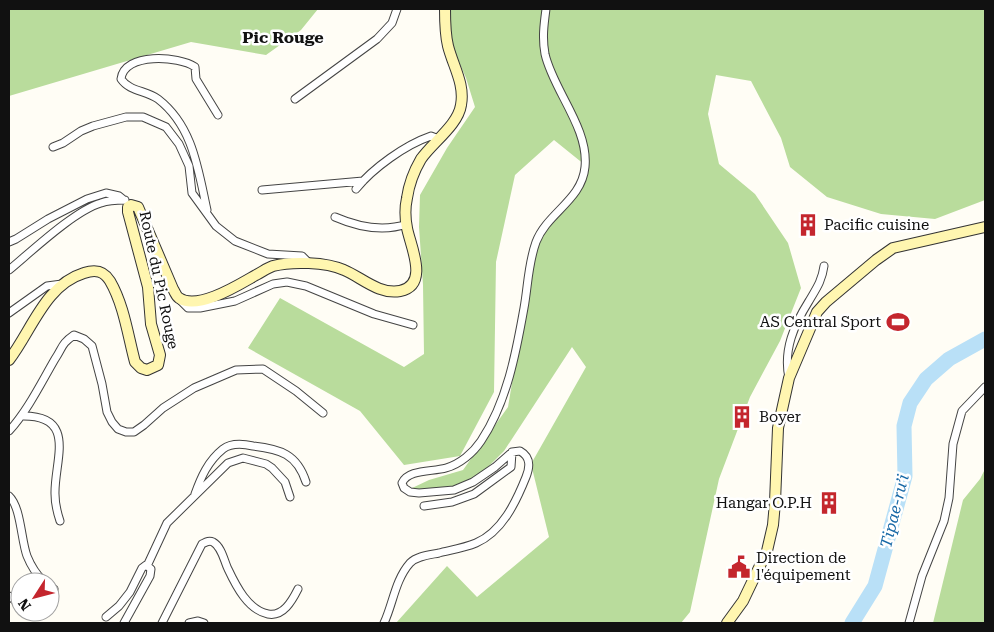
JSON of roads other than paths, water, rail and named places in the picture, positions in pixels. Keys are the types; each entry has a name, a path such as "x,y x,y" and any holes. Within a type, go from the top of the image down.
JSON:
{"street":[{"path":"296,99 377,39 392,23 397,9"},
{"name":"Route du Pic Rouge","path":"9,360 34,319 62,284 74,276 91,270 104,274 110,282 120,303 135,362 141,368 147,370 158,365 160,355 151,324 148,287 128,212 128,202 138,207 173,289 178,298 186,301 214,297 273,266 308,262 342,269 376,287 390,291 409,287 414,280 417,262 407,224 407,199 414,171 422,158 451,125 461,107 462,91 448,46 445,9"},
{"path":"384,623 393,596 410,563 419,558 477,543 490,534 501,524 512,506 528,471 527,457 520,451 512,452 474,482 454,490 410,492 404,488 402,483 404,478 412,474 447,468 461,461 471,454 481,441 504,394 512,367 524,307 529,260 548,220 568,202 579,187 582,178 585,158 581,139 567,101 556,81 546,55 542,32 546,9"},
{"path":"208,213 196,158 180,121 157,98 129,88 122,79 124,70 129,65 153,59 168,58 190,63 195,67 196,79 218,115"},
{"path":"53,147 64,143 93,126 126,117 143,117 166,126 179,144 189,166 192,193 216,226 235,241 268,254 302,256 308,262"},
{"path":"356,189 388,160 424,138 431,136 439,139"},
{"path":"262,190 363,181"},
{"path":"9,242 16,240 48,219 87,199 106,193 119,196 128,202"},
{"path":"9,270 69,221 87,210 105,202 128,202"},
{"path":"335,217 348,223 366,227 395,228 407,224"},
{"path":"727,623 743,601 767,551 773,525 778,428 789,378 817,312 826,302 893,248 985,227"},
{"path":"789,378 786,358 790,339 799,318 823,278 824,266"},
{"path":"178,298 188,308 206,307 235,301 273,284 287,282 306,286 374,314 413,325"},
{"path":"9,313 47,286 62,284"},
{"path":"9,431 22,416 63,343 74,335 84,339 92,346 102,384 106,412 118,428 126,432 134,432 139,429 163,408 194,388 236,370 263,369 296,391 323,413"},
{"path":"909,623 922,576 944,521 949,498 953,444 962,412 985,387"},
{"path":"22,416 41,418 48,421 58,434 61,446 54,493 60,521"},
{"path":"194,497 202,474 210,463 224,448 240,444 274,448 283,452 298,464 306,482"},
{"path":"424,506 452,502 474,494 511,467 512,452"},
{"path":"106,617 119,606 130,592 142,568 147,566 167,523 228,463 243,458 266,464 285,482 290,497"},
{"path":"9,496 17,513 27,556 35,572"},
{"path":"162,623 202,544 208,541 214,543 220,550 228,570 242,595 258,611 278,614 292,603 298,589"},
{"path":"124,623 150,576 151,569 147,566"},
{"path":"189,623 198,621 204,623"}],"waterway":[{"name":"Tipae-ru’i","path":"852,623 875,586 905,476 904,426 910,403 926,379 949,359 985,339"}],"place":[{"name":"Pacific cuisine","path":"808,225"},
{"name":"AS Central Sport","path":"898,322"},
{"name":"Boyer","path":"742,417"},
{"name":"Hangar O.P.H","path":"829,503"},
{"name":"Direction de l'équipement","path":"739,567"}],"district":[{"name":"Pic Rouge","path":"283,37"}]}
